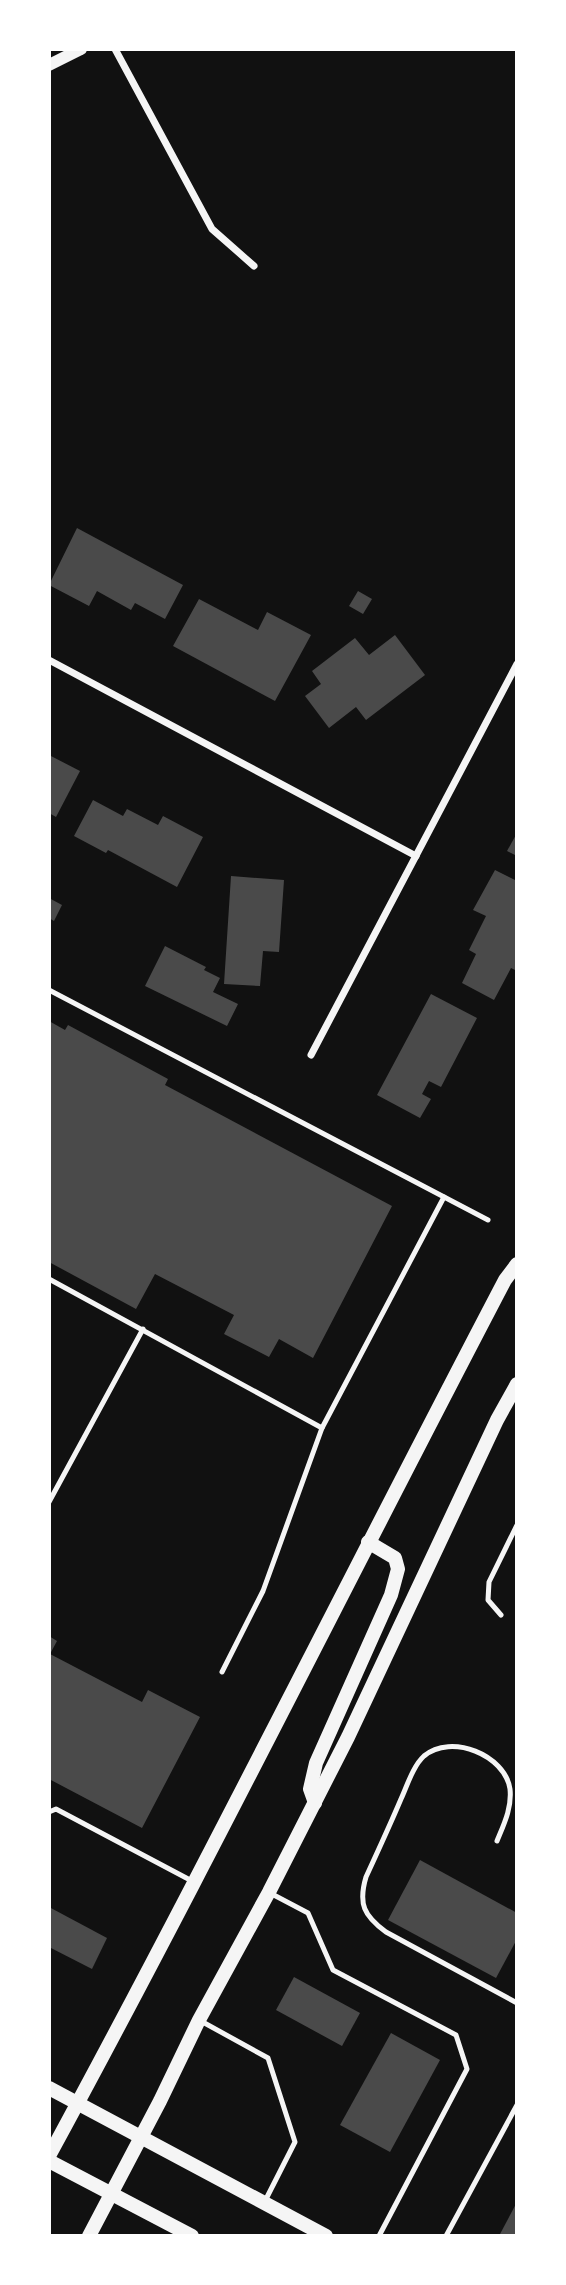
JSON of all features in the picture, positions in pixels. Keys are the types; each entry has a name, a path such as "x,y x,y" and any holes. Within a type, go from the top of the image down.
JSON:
{"main road":[{"path":"49,2156 505,1280 517,1264"},
{"path":"89,2236 199,2020 315,1803 497,1420 517,1384"},
{"path":"315,1803 310,1789 316,1763 391,1595 398,1569 395,1558 368,1542"},
{"path":"49,2088 326,2236"},
{"path":"49,2161 192,2236"}],"street":[{"path":"49,65 81,49"},
{"path":"115,49 212,229 254,265"},
{"path":"49,660 416,856"},
{"path":"311,1055 517,664"}],"lane":[{"path":"49,990 488,1220"},
{"path":"222,1672 263,1591 322,1428 444,1197"},
{"path":"49,1279 322,1428"},
{"path":"49,1502 143,1329"},
{"path":"501,1615 488,1600 489,1582 517,1525"},
{"path":"497,1841 509,1811 510,1789 503,1771 473,1751 456,1746 442,1747 424,1756 412,1774 361,1894 363,1908 374,1923 386,1932 517,2003"},
{"path":"49,1812 56,1809 193,1882"},
{"path":"269,1892 308,1913 333,1970 457,2035 467,2069 379,2236"},
{"path":"199,2020 268,2058 296,2142 264,2203"},
{"path":"446,2236 517,2105"}],"building":[{"path":"77,528 183,585 165,619 135,603 131,610 97,591 89,606 49,585"},
{"path":"358,591 372,599 363,614 349,606"},
{"path":"199,599 258,630 267,612 311,635 275,701 173,646"},
{"path":"395,635 425,675 366,720 356,707 329,728 305,696 321,684 312,671 355,638 369,655"},
{"path":"49,755 80,771 56,817 49,813"},
{"path":"93,800 123,816 127,809 158,825 163,816 203,837 177,887 108,850 106,853 74,836"},
{"path":"517,833 517,856 507,851"},
{"path":"495,870 517,881 517,971 511,968 494,1000 462,983 476,954 469,950 486,916 473,910"},
{"path":"231,876 284,880 279,952 263,951 260,986 224,984"},
{"path":"49,898 62,905 54,921 49,918"},
{"path":"165,946 206,967 204,970 220,978 213,992 238,1004 227,1026 145,986"},
{"path":"431,994 477,1018 441,1087 429,1081 422,1094 431,1099 420,1118 377,1095"},
{"path":"49,1021 65,1030 68,1025 168,1079 165,1085 392,1206 313,1358 279,1339 269,1357 224,1334 234,1315 155,1274 136,1309 49,1262"},
{"path":"49,1636 57,1641 50,1654 142,1702 148,1690 200,1717 142,1828 49,1779"},
{"path":"420,1860 517,1913 517,1939 496,1978 388,1920"},
{"path":"49,1907 107,1938 92,1969 49,1947"},
{"path":"294,1977 360,2013 342,2046 276,2010"},
{"path":"391,2033 440,2060 390,2152 340,2125"},
{"path":"517,2202 517,2236 499,2236"}]}
